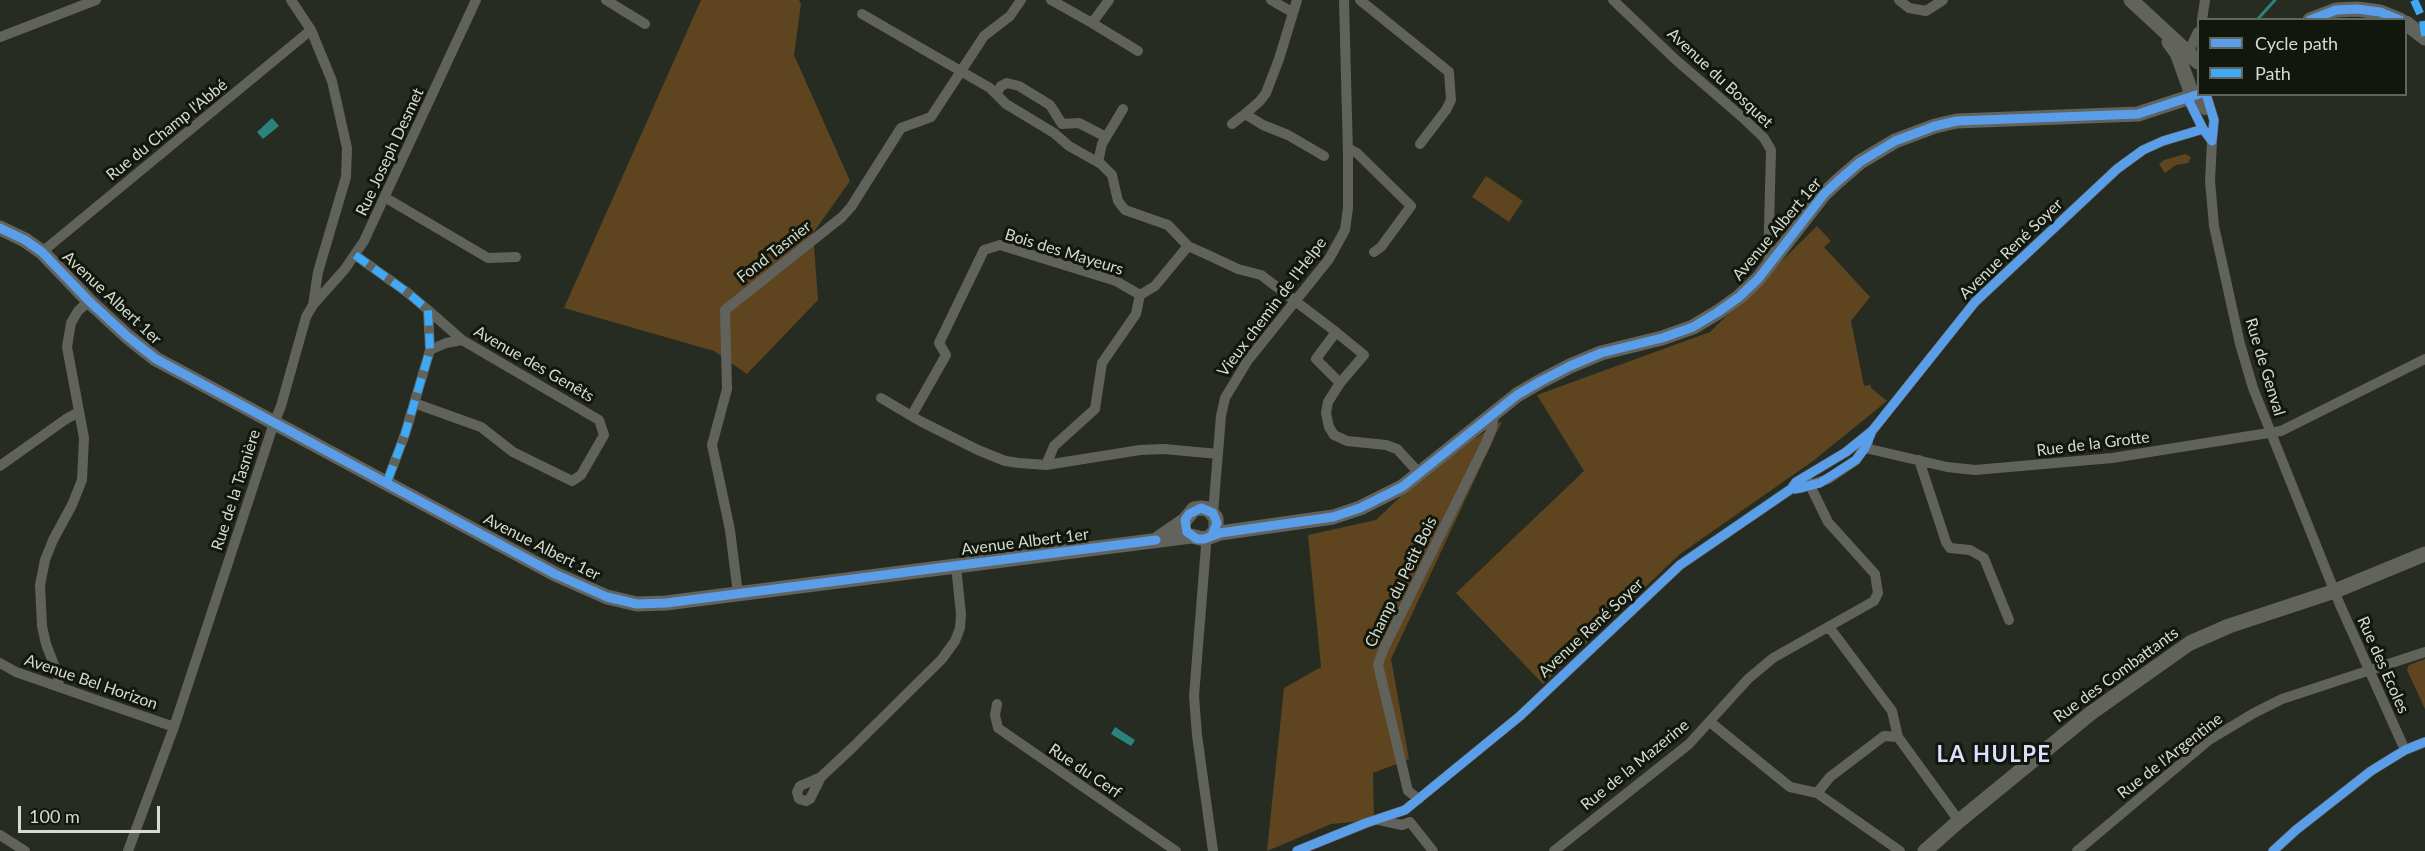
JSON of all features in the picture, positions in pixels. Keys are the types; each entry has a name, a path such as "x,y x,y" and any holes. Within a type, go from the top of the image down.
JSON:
{"main road":[{"path":"2131,0 2193,58"},
{"path":"2315,18 2337,9 2380,12 2395,18"},
{"path":"2158,24 2177,53 2197,96"},
{"path":"2407,24 2425,38"},
{"name":"Avenue Albert 1er","path":"1156,540 1185,520 1187,532 1206,526 1249,529 1333,517 1383,498 1420,474 1517,395 1570,366 1601,353 1662,338 1693,327 1739,297 1768,266 1824,194 1877,150 1915,132 1957,121 2138,114 2197,96"},
{"name":"Avenue Albert 1er","path":"0,228 25,240 42,252 128,338 156,359 555,574 607,597 637,604 666,603 1156,540 1179,539 1206,526"},
{"name":"Rue des Combattants","path":"1925,851 2091,713 2190,643 2229,626 2336,591 2425,554"}],"street":[{"path":"0,37 96,0"},
{"name":"Rue de la Tasnière","path":"128,851 174,727 281,406 306,317 313,305 318,272 344,189 347,148 338,99 311,30 291,0"},
{"name":"Rue Joseph Desmet","path":"313,305 345,269 364,241 386,198 476,0"},
{"path":"606,0 645,24"},
{"name":"Fond Tasnier","path":"738,594 730,530 712,445 727,388 725,310 842,217 851,207 901,128 931,117 984,36 1010,16 1021,0"},
{"path":"1051,0 1138,51"},
{"path":"1092,23 1109,0"},
{"path":"1271,0 1292,12"},
{"path":"1232,124 1260,101 1266,93 1297,0"},
{"name":"Vieux chemin de l'Helpe","path":"1213,851 1194,696 1206,526 1215,489 1221,416 1228,392 1248,360 1335,250 1346,230 1348,148 1344,0"},
{"path":"1360,0 1449,72 1451,99 1446,110 1420,144"},
{"name":"Avenue du Bosquet","path":"1613,0 1742,117 1764,138 1771,150 1768,266"},
{"path":"1899,0 1909,8 1926,11 1943,0"},
{"path":"2202,18 2205,0"},
{"path":"862,14 997,93 1006,104 1057,135 1069,146 1098,162 1112,175 1118,201 1125,210 1168,225 1188,246 1238,269 1261,275 1364,355 1340,383 1328,402 1326,413 1329,427 1334,435 1347,441 1386,445 1397,450 1420,474"},
{"name":"Rue du Champ l'Abbé","path":"42,252 311,30"},
{"path":"2193,58 2197,41"},
{"path":"997,93 1001,86 1007,83 1019,86 1050,105 1062,124"},
{"path":"2197,96 2205,110"},
{"path":"2197,96 2203,129 2212,141"},
{"name":"Rue de Genval","path":"2197,96 2214,120 2210,181 2213,214 2219,252 2240,344 2270,434 2336,591"},
{"path":"1098,162 1107,137 1123,109"},
{"path":"1245,114 1324,156"},
{"path":"1062,124 1079,123 1107,137"},
{"path":"1057,135 1062,124"},
{"name":"Avenue René Soyer","path":"1404,817 1419,799 1520,716 1680,565 1791,489 1808,482 1828,479 1856,460 1861,446 1872,431 1975,302 2126,161 2163,141 2203,129"},
{"path":"1348,148 1357,153 1411,206 1382,247 1374,252"},
{"path":"386,198 489,258 516,257"},
{"name":"Bois des Mayeurs","path":"912,416 946,355 939,343 984,250 1000,245 1116,281 1140,295"},
{"path":"1046,465 1054,446 1095,410 1102,363 1136,314 1140,295 1155,286 1188,246"},
{"name":"Avenue des Genêts","path":"355,255 408,292 462,340 599,420 604,435 581,475 572,481 513,452 482,427 414,403"},
{"path":"59,687 58,675 42,626 40,585 52,540 72,505 82,480 84,438 69,362 67,334 78,311 89,301"},
{"path":"387,482 430,350 428,310"},
{"path":"1336,332 1316,359 1340,383"},
{"path":"430,350 446,343 462,340"},
{"name":"Rue de la Grotte","path":"1861,446 1956,468 2000,469 2112,459 2281,431 2425,358"},
{"path":"881,398 978,450 1005,460 1046,465 1140,450 1164,449 1218,454"},
{"path":"0,466 66,418 79,412"},
{"name":"Champ du Petit Bois","path":"1419,799 1408,791 1378,665 1383,650 1486,443 1494,415"},
{"path":"1919,460 1946,542 1950,548 1970,550 1984,558 2009,620"},
{"name":"Rue de la Mazerine","path":"1554,851 1689,744 1748,679 1773,658 1874,601 1878,593 1875,574 1828,522 1808,482"},
{"path":"821,777 942,659 955,641 960,628 961,614 956,566"},
{"name":"Rue des Ecoles","path":"2336,591 2369,672 2405,750"},
{"path":"1829,627 1892,711 1898,736 1929,783 1959,821"},
{"name":"Rue de l'Argentine","path":"2077,851 2209,740 2245,718 2282,699 2425,652"},
{"name":"Avenue Bel Horizon","path":"0,663 16,672 174,727"},
{"name":"Rue du Cerf","path":"997,704 995,715 998,728 1176,851"},
{"path":"1710,722 1782,781 1799,790 1817,793 1900,851"},
{"path":"1817,793 1830,777 1884,736 1898,736"},
{"path":"2273,851 2371,771 2405,750 2425,742"},
{"path":"1297,851 1378,820 1404,817 1433,851"},
{"path":"0,835 25,851"}],"shaded area":[{"path":"701,0 799,0 801,4 794,55 850,181 813,233 818,300 747,374 714,351 564,308"},
{"path":"2185,154 2191,157 2188,163 2176,165 2165,173 2159,164 2164,160"},
{"path":"1486,176 1523,201 1509,222 1472,197"},
{"path":"1817,226 1831,241 1824,247 1870,297 1851,321 1864,386 1871,385 1871,388 1887,401 1813,461 1680,554 1543,684 1456,593 1584,471 1537,395 1710,332"},
{"path":"1502,421 1391,659 1409,759 1373,773 1374,820 1331,824 1267,851 1284,688 1321,667 1308,535 1376,520 1400,497 1474,439"},
{"path":"2425,659 2425,709 2407,670 2409,665"}],"water":[{"path":"272,118 279,126 263,139 257,132"},
{"path":"1115,727 1135,740 1131,746 1111,734"}],"waterway":[{"path":"2259,18 2275,0"}],"marked path":[{"path":"2414,0 2423,20 2425,36"},
{"path":"355,255 428,310 430,350 405,434 387,482"}],"cycle path":[{"path":"2315,18 2336,10 2357,9 2380,12 2395,18"},
{"path":"1212,535 1217,523 1213,513 1201,508 1189,514 1185,520 1187,532 1197,539 1204,539 1220,533 1333,517 1360,508 1402,487 1517,395 1541,381 1601,353 1662,338 1693,327 1739,297 1758,279 1824,194 1838,181 1860,162 1895,141 1935,126 1957,121 2138,114 2197,95"},
{"path":"2188,99 2203,129 2212,141 2214,120 2207,96"},
{"path":"1405,810 1520,716 1680,565 1791,489 1796,482 1846,452 1872,431 1975,302 2117,169 2143,150 2163,141 2203,129"},
{"path":"0,228 25,240 42,252 89,301 156,359 555,574 607,597 637,604 666,603 1156,540"},
{"path":"1795,489 1820,483 1856,460 1871,434"},
{"path":"2273,851 2371,771 2405,750 2425,742"},
{"path":"1297,851 1405,810"}],"district":[{"name":"LA HULPE","path":"1994,755"}]}
